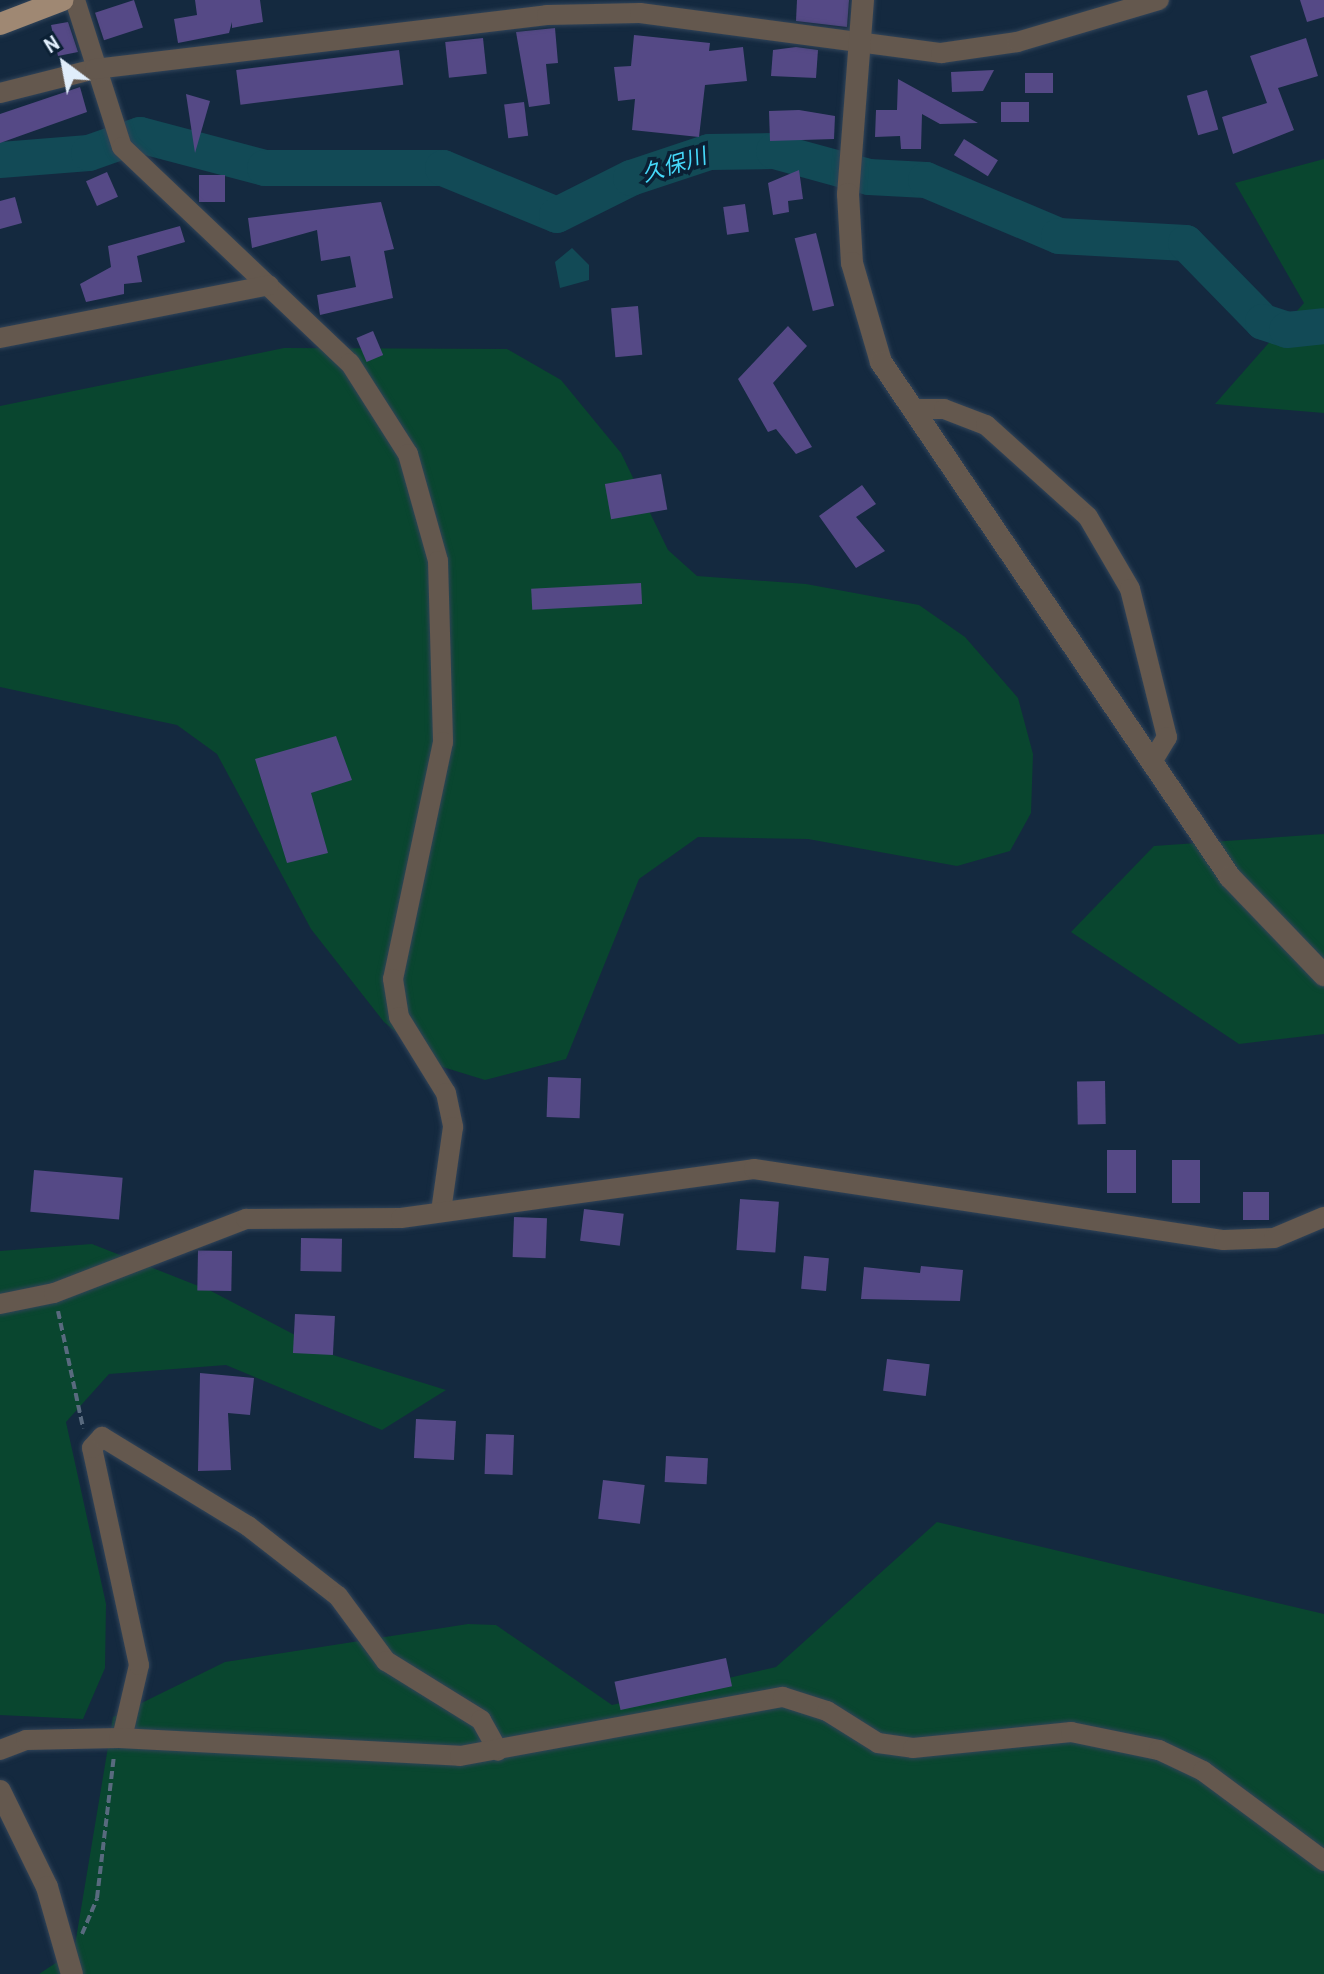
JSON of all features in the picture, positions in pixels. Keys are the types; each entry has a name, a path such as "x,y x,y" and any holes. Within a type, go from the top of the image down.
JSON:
{"main road":[{"path":"0,24 63,0"}],"street":[{"path":"75,0 120,141 269,285 376,399 408,454 438,561 443,742 393,979 399,1017 446,1093 453,1127 441,1211"},
{"path":"863,0 848,194 863,312 881,362 1230,877 1324,975"},
{"path":"0,93 95,69 547,15 640,13 860,46 941,53 1017,42 1159,0"},
{"path":"0,338 269,285"},
{"path":"914,409 944,409 986,425 1088,517 1130,589 1167,737 1152,762"},
{"path":"0,1304 54,1293 246,1219 441,1211 754,1169 1224,1240 1274,1238 1324,1217"},
{"path":"120,1738 139,1665 92,1448 102,1437 248,1526 338,1596 386,1661 481,1720 498,1751"},
{"path":"0,1750 26,1740 120,1738 460,1756 783,1697 827,1711 878,1743 913,1748 1071,1732 1113,1737 1203,1771 1324,1861"},
{"path":"0,1791 47,1887 72,1974"}],"path":[{"path":"80,1938 97,1898 107,1778 120,1738"}],"shaded area":[{"path":"1324,159 1324,413 1215,404 1304,303 1235,183"},
{"path":"572,248 589,265 589,280 560,288 555,262"},
{"path":"284,348 507,349 561,380 621,453 668,550 697,576 806,584 919,605 965,637 1018,698 1033,754 1031,813 1010,851 957,866 808,839 698,837 639,879 566,1059 485,1080 433,1064 384,1022 311,929 217,754 177,725 0,687 0,406"},
{"path":"1324,834 1324,1034 1239,1044 1071,932 1154,846"},
{"path":"92,1244 211,1291 333,1355 446,1390 382,1430 226,1365 109,1374 66,1422 106,1604 105,1668 83,1719 0,1715 0,1251"},
{"path":"937,1522 1324,1614 1324,1974 39,1974 74,1951 113,1717 225,1662 468,1624 496,1625 612,1705 776,1667"}],"building":[{"path":"134,0 143,28 104,40 95,13"},
{"path":"195,0 260,0 263,22 232,28 232,22 229,33 178,43 174,19 197,15"},
{"path":"797,0 849,0 847,27 796,21"},
{"path":"1300,0 1324,0 1324,17 1307,22"},
{"path":"68,22 78,52 58,56 51,25"},
{"path":"555,28 558,63 546,64 550,104 529,107 516,32"},
{"path":"634,35 710,43 709,51 743,47 747,81 705,85 699,137 632,130 635,99 618,101 614,67 631,66"},
{"path":"483,38 487,74 449,78 445,42"},
{"path":"1306,38 1318,76 1278,88 1294,130 1233,154 1222,117 1267,103 1250,56"},
{"path":"796,47 818,50 816,78 771,76 773,50"},
{"path":"399,50 403,85 240,105 236,70"},
{"path":"994,70 983,91 952,92 951,72"},
{"path":"1025,73 1053,73 1053,93 1025,93"},
{"path":"898,79 978,123 940,124 922,114 921,149 901,149 900,136 875,137 876,110 897,110"},
{"path":"80,87 87,112 0,143 0,114"},
{"path":"1207,90 1218,129 1198,135 1187,96"},
{"path":"186,94 210,101 195,153"},
{"path":"524,102 528,136 508,138 504,104"},
{"path":"1001,102 1029,102 1029,122 1001,122"},
{"path":"799,110 835,116 834,139 770,141 769,111"},
{"path":"964,139 998,160 988,176 954,155"},
{"path":"799,170 803,199 788,201 789,212 773,215 768,183"},
{"path":"107,172 118,197 97,206 86,181"},
{"path":"199,175 225,175 225,202 199,202"},
{"path":"15,197 22,223 0,229 0,201"},
{"path":"381,202 394,249 384,251 393,298 320,315 317,295 356,287 350,256 321,261 317,230 252,248 248,218"},
{"path":"745,204 749,232 727,235 723,207"},
{"path":"180,226 185,242 137,256 142,282 124,284 124,294 86,302 80,284 111,267 108,246"},
{"path":"816,233 834,306 813,311 795,238"},
{"path":"638,306 642,355 615,357 611,308"},
{"path":"788,326 807,346 773,383 812,447 796,454 776,429 768,432 738,379"},
{"path":"373,331 383,355 367,362 356,338"},
{"path":"661,474 667,509 611,519 605,484"},
{"path":"862,485 876,504 856,517 885,551 856,568 819,516"},
{"path":"641,583 642,604 532,610 531,589"},
{"path":"336,736 352,780 311,793 328,853 287,863 255,759"},
{"path":"548,1077 581,1078 580,1118 547,1117"},
{"path":"1077,1081 1105,1081 1106,1124 1078,1124"},
{"path":"1107,1150 1136,1150 1136,1193 1107,1193"},
{"path":"1172,1160 1200,1160 1200,1203 1172,1203"},
{"path":"34,1170 123,1178 119,1220 30,1212"},
{"path":"1243,1192 1269,1192 1269,1220 1243,1220"},
{"path":"740,1199 779,1202 775,1253 736,1250"},
{"path":"584,1209 624,1214 620,1246 580,1241"},
{"path":"514,1217 547,1218 546,1258 513,1257"},
{"path":"301,1238 342,1239 341,1272 300,1271"},
{"path":"198,1250 232,1251 231,1291 197,1290"},
{"path":"804,1256 829,1258 826,1291 801,1289"},
{"path":"921,1266 963,1270 960,1301 861,1299 864,1267 920,1273"},
{"path":"295,1314 335,1316 333,1355 293,1353"},
{"path":"887,1359 930,1364 926,1396 883,1391"},
{"path":"200,1373 254,1378 250,1415 228,1413 231,1470 198,1471"},
{"path":"416,1419 456,1421 454,1460 414,1458"},
{"path":"486,1434 514,1435 513,1475 485,1474"},
{"path":"666,1456 708,1458 707,1484 665,1482"},
{"path":"603,1480 645,1485 640,1524 598,1519"},
{"path":"726,1658 732,1686 621,1710 614,1682"}],"waterway":[{"name":"久保川","path":"0,160 89,153 140,135 265,168 443,168 557,215 631,178 709,152 774,151 869,177 926,180 1059,236 1186,243 1263,322 1287,330 1324,326"}]}
